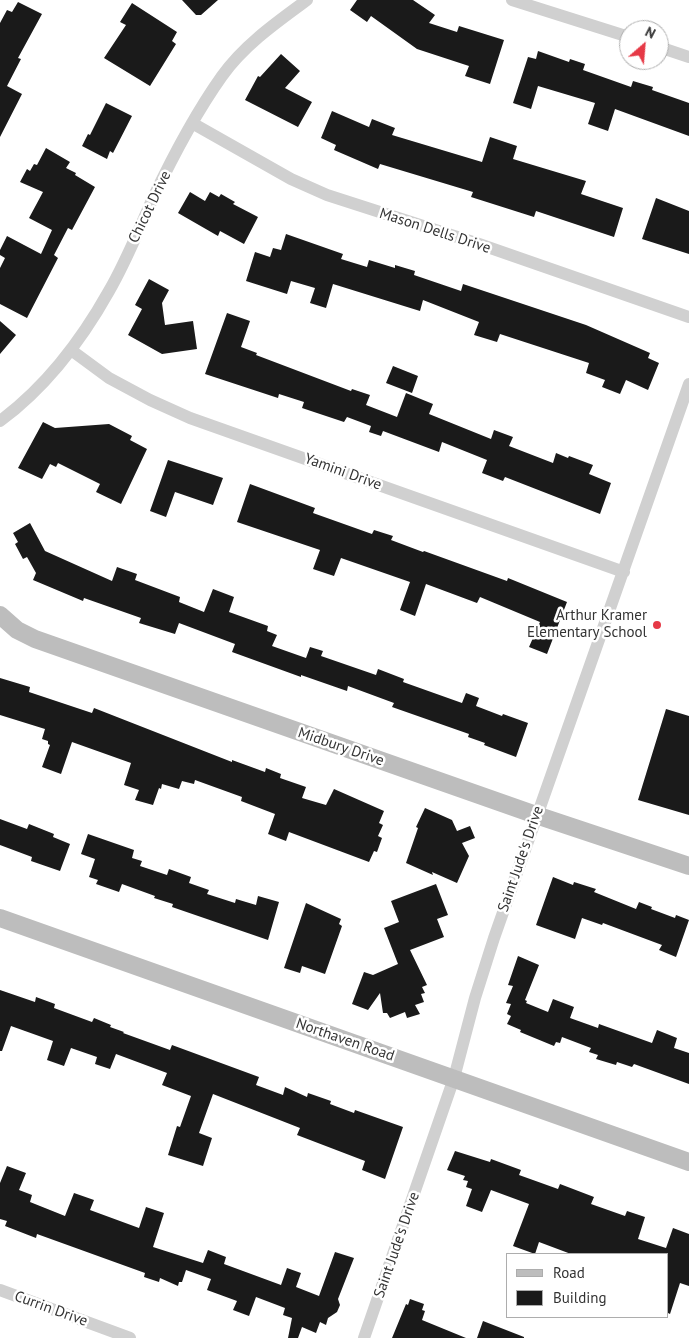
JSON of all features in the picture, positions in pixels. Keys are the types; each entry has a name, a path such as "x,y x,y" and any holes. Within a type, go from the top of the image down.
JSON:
{"street":[{"name":"Chicot Drive","path":"0,421 31,396 71,350 109,291 192,123 223,75 249,46 307,0"},
{"path":"512,0 619,33"},
{"path":"669,50 689,57"},
{"name":"Mason Dells Drive","path":"192,123 291,179 326,195 479,244 689,317"},
{"name":"Yamini Drive","path":"71,350 109,378 150,400 190,418 624,572"},
{"name":"Saint Jude's Drive","path":"364,1338 454,1078 481,981 536,815 624,572 689,384"},
{"name":"Midbury Drive","path":"0,615 17,630 35,639 536,815 689,866"},
{"name":"Northaven Road","path":"0,918 689,1162"},
{"name":"Currin Drive","path":"0,1290 130,1338"}],"building":[{"path":"182,0 218,0 201,15 196,15"},
{"path":"357,0 413,0 435,15 429,23 457,32 459,26 504,40 490,84 465,76 469,66 417,49 371,16 367,22 350,10"},
{"path":"18,2 42,14 18,58 21,59 7,86 22,94 0,137 0,23 7,10 12,12"},
{"path":"132,3 177,32 172,41 176,44 150,86 104,58 126,25 120,22"},
{"path":"538,51 569,62 570,59 585,64 583,70 631,87 633,81 653,87 652,90 689,103 689,136 615,109 608,131 588,124 595,103 538,86 531,109 513,103 528,57 536,59"},
{"path":"281,54 300,71 285,88 312,102 298,127 245,100 258,76 260,77"},
{"path":"106,103 132,116 113,153 110,151 107,159 82,146 88,134 90,135"},
{"path":"332,111 369,127 372,119 395,128 392,135 482,162 490,137 517,146 513,159 586,181 581,194 623,208 614,237 536,211 534,217 471,197 473,192 380,164 378,169 334,150 336,145 321,138"},
{"path":"46,148 70,162 66,168 95,187 72,230 68,228 54,255 58,258 27,318 0,304 0,268 5,258 0,255 0,250 7,236 41,254 52,230 29,218 43,192 20,182 27,169 30,171 34,164 37,165"},
{"path":"190,192 205,201 210,192 219,197 221,194 235,202 233,204 258,217 244,244 220,231 218,236 178,213"},
{"path":"656,198 689,211 689,254 642,239"},
{"path":"286,234 343,254 341,259 367,267 369,260 395,268 395,265 415,271 414,275 461,291 463,284 586,325 650,353 648,358 659,363 648,390 626,380 620,394 602,387 605,380 586,373 589,363 500,334 497,342 474,335 479,322 423,300 420,311 333,284 326,308 310,303 315,288 291,281 287,294 246,281 255,252 270,257 273,248 281,250"},
{"path":"149,279 169,290 162,303 165,325 193,321 197,349 162,354 128,335 142,309 135,305"},
{"path":"227,313 250,321 241,347 257,353 256,355 351,391 352,389 370,395 366,405 397,417 406,393 433,404 429,414 491,439 494,430 513,437 509,446 553,463 556,453 593,465 589,474 611,483 600,514 505,477 503,481 482,473 487,460 442,442 439,452 383,431 381,436 369,432 371,426 347,417 344,422 302,408 304,402 279,394 278,398 205,374"},
{"path":"0,321 16,335 0,354"},
{"path":"393,366 418,376 412,393 386,383"},
{"path":"43,422 55,428 109,424 132,436 130,440 147,449 121,504 96,492 100,484 58,463 56,467 50,464 42,479 18,468"},
{"path":"168,460 223,478 213,505 175,492 166,517 150,511"},
{"path":"250,484 315,508 313,513 372,534 374,530 393,536 391,540 507,581 508,578 567,602 547,654 529,647 540,622 480,597 477,603 426,584 415,616 400,610 410,582 341,558 334,576 313,569 320,550 237,522"},
{"path":"30,523 45,551 112,581 117,567 137,574 135,580 180,597 179,602 204,612 213,589 234,597 229,612 268,626 267,631 277,635 272,646 306,658 310,647 323,651 321,656 376,675 378,669 404,679 403,682 462,703 466,693 479,698 476,706 528,723 516,757 484,745 485,743 468,737 469,734 392,707 394,703 348,686 347,691 301,675 301,677 232,652 235,644 179,623 175,634 139,623 141,618 84,598 83,601 33,580 36,573 27,557 23,559 15,544 18,542 13,533"},
{"path":"0,678 30,687 29,692 92,713 94,708 232,762 232,760 265,772 266,768 281,774 280,778 306,787 302,798 326,805 334,789 384,811 379,823 383,825 378,836 382,838 377,852 374,851 369,862 289,832 286,841 268,834 275,814 241,801 242,797 195,780 194,784 182,781 179,789 162,784 153,805 135,800 139,790 124,785 131,763 72,742 61,774 42,767 50,745 48,741 42,739 45,729 0,715"},
{"path":"666,709 689,716 689,815 638,800"},
{"path":"425,808 452,820 457,831 470,826 475,838 462,843 469,856 457,883 406,863 418,828 416,827"},
{"path":"0,819 27,829 29,824 54,834 53,837 70,844 60,871 31,861 32,857 0,845"},
{"path":"88,834 134,850 132,858 142,861 140,866 167,875 169,869 191,877 189,883 209,890 207,894 235,903 236,899 256,905 258,896 279,902 268,940 172,907 173,904 122,884 119,892 96,884 98,880 89,877 95,859 81,854"},
{"path":"553,877 573,885 574,882 596,889 594,892 636,909 639,902 652,907 651,909 675,918 676,915 689,920 676,957 659,950 662,945 603,923 602,925 582,918 575,939 536,925"},
{"path":"436,884 448,915 437,919 444,937 410,950 427,985 422,987 425,993 421,994 424,1002 415,1005 420,1014 407,1018 405,1012 390,1018 387,1013 383,1013 380,993 368,1010 352,1004 364,972 373,975 398,964 384,928 399,922 391,901"},
{"path":"306,903 341,919 339,924 342,926 325,974 302,966 300,973 284,968"},
{"path":"518,956 539,965 525,1000 527,1001 526,1003 548,1012 553,999 574,1007 570,1018 598,1028 599,1024 652,1043 657,1030 677,1038 674,1048 689,1053 689,1084 634,1064 632,1067 617,1062 616,1065 596,1059 598,1055 589,1052 591,1048 562,1037 560,1043 556,1042 554,1046 520,1032 521,1030 507,1024 511,1016 507,1014 511,1004 506,1003 513,986 508,985"},
{"path":"0,990 35,1002 36,997 55,1004 54,1008 92,1022 94,1018 111,1025 110,1027 123,1033 170,1050 172,1045 259,1077 256,1085 283,1095 285,1087 307,1097 308,1093 331,1101 330,1104 354,1113 355,1110 403,1127 385,1179 362,1170 365,1161 297,1135 300,1128 213,1094 199,1133 212,1138 203,1166 168,1155 177,1126 180,1127 191,1096 162,1085 167,1073 116,1054 110,1069 95,1064 97,1057 71,1048 64,1066 47,1060 53,1041 11,1026 2,1051 0,1051"},
{"path":"455,1151 490,1162 491,1159 521,1170 519,1175 558,1189 560,1184 594,1197 591,1204 625,1216 627,1211 645,1217 638,1239 666,1248 673,1228 689,1234 689,1286 680,1283 670,1314 669,1253 568,1253 539,1242 535,1253 532,1253 513,1246 529,1204 491,1190 482,1212 466,1206 472,1189 466,1187 468,1181 463,1180 465,1176 447,1170"},
{"path":"7,1166 26,1173 19,1190 32,1195 30,1202 65,1216 74,1193 94,1200 90,1210 139,1228 146,1207 164,1213 153,1247 203,1263 208,1250 226,1257 224,1264 281,1285 287,1268 301,1273 296,1287 319,1296 335,1252 354,1258 338,1299 340,1305 337,1312 328,1318 326,1325 320,1322 316,1333 302,1327 298,1338 288,1338 292,1318 283,1315 285,1308 256,1297 249,1316 233,1310 237,1301 207,1290 211,1279 186,1270 182,1282 179,1282 178,1286 160,1278 159,1282 144,1277 145,1273 37,1234 36,1238 5,1226 7,1221 0,1219 0,1183"},
{"path":"410,1299 424,1304 422,1310 425,1311 422,1320 466,1338 392,1338 406,1304 408,1305"},
{"path":"483,1321 524,1337 524,1338 477,1338"}],"place":[{"name":"Arthur Kramer Elementary School","path":"657,625"}]}
